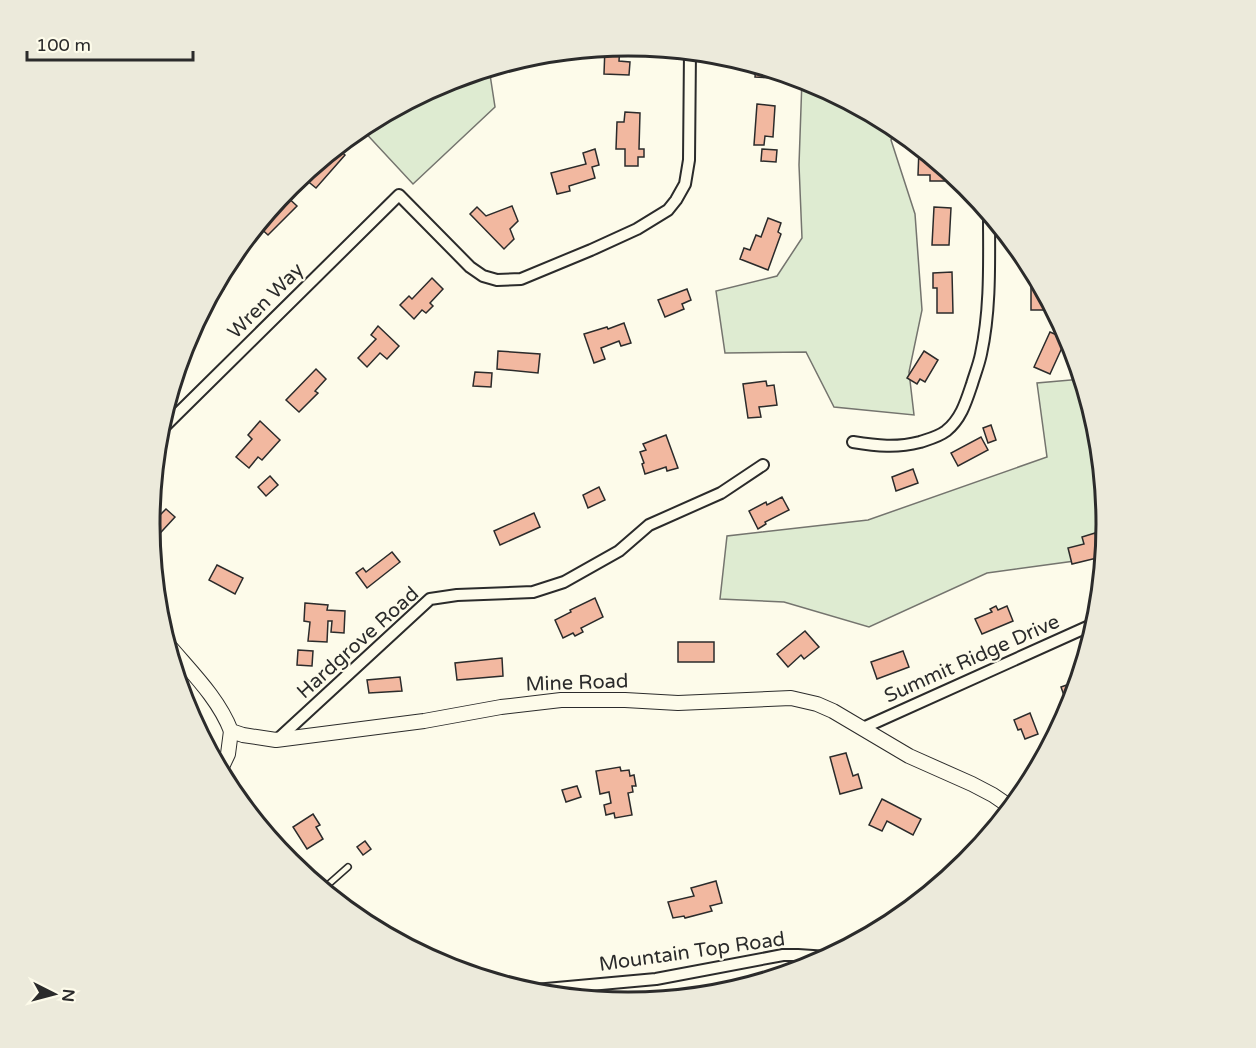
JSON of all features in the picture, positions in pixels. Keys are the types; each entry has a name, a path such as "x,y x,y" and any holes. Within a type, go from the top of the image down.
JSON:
{"street":[{"name":"Wren Way","path":"172,419 399,195 470,267 483,276 497,280 521,279 637,229 668,210 685,184 689,160 690,60"},
{"path":"853,442 876,446 907,445 934,438 945,432 958,418 966,403 981,355 986,327 989,226"},
{"name":"Hardgrove Road","path":"276,741 430,599 457,595 532,592 564,582 620,551 649,525 721,493 763,465"},
{"name":"Summit Ridge Drive","path":"863,728 1084,628"},
{"path":"179,657 226,718 231,731 228,754 224,761"},
{"name":"Mine Road","path":"231,731 276,741 424,722 501,707 561,699 678,703 791,698 817,704 833,711 909,756 972,784 1005,803"},
{"name":"Mountain Top Road","path":"563,987 656,979 783,955 810,956"}],"lane":[{"path":"329,884 348,867"}],"green space":[{"path":"490,76 495,107 413,184 367,135 421,104"},
{"path":"802,89 862,118 892,137 891,140 915,214 922,310 909,372 914,415 834,407 806,352 725,353 716,291 777,276 802,238 799,165"},
{"path":"1074,380 1081,403 1092,463 1096,524 1095,558 987,573 869,627 784,602 720,599 727,536 868,520 1047,457 1037,383"}],"building":[{"path":"619,56 619,61 630,62 629,75 604,74 605,57"},
{"path":"755,73 772,78 755,77"},
{"path":"757,104 775,106 773,137 765,136 764,145 754,145"},
{"path":"625,112 640,113 639,149 644,149 644,157 638,157 638,166 625,166 625,149 616,149 617,122 624,122"},
{"path":"595,149 599,165 592,167 595,178 569,186 570,191 557,194 551,173 586,164 583,153"},
{"path":"762,149 777,150 776,162 761,161"},
{"path":"342,153 345,155 316,188 309,182"},
{"path":"919,157 946,181 930,181 930,175 918,175"},
{"path":"290,200 297,206 268,235 263,231"},
{"path":"512,206 518,221 510,229 514,239 504,249 470,214 477,207 486,216"},
{"path":"934,207 951,208 949,245 932,245"},
{"path":"768,218 781,223 778,232 781,234 768,270 740,259 744,248 750,250 756,235 761,237"},
{"path":"952,272 953,313 937,313 937,288 933,288 933,273"},
{"path":"432,278 443,289 430,303 433,306 426,313 422,310 414,319 400,305 409,296 412,299"},
{"path":"1031,285 1044,310 1031,310"},
{"path":"687,289 691,300 682,304 684,309 665,317 658,300"},
{"path":"624,323 631,343 621,346 619,341 601,348 605,359 594,363 584,334"},
{"path":"378,326 399,346 387,359 380,353 367,367 358,358 376,339 371,335"},
{"path":"1050,332 1056,335 1062,348 1050,374 1034,367"},
{"path":"498,351 540,354 538,373 497,369"},
{"path":"924,351 938,360 925,382 920,379 917,384 907,378"},
{"path":"316,369 326,379 315,391 318,393 299,412 286,400"},
{"path":"475,372 492,373 491,387 473,386"},
{"path":"766,381 767,386 774,385 777,405 759,407 761,417 748,418 743,384"},
{"path":"260,421 280,440 262,460 258,457 249,468 236,457 252,439 248,435"},
{"path":"991,425 996,440 988,443 983,428"},
{"path":"666,435 678,468 667,471 666,467 645,474 640,452 646,450 643,444"},
{"path":"981,437 988,450 958,466 951,453"},
{"path":"913,469 918,483 896,491 892,477"},
{"path":"270,476 278,485 266,496 258,487"},
{"path":"599,487 605,500 588,508 583,495"},
{"path":"782,497 789,510 765,522 766,524 758,529 749,511"},
{"path":"166,509 175,517 160,533 160,524 160,515"},
{"path":"534,513 540,527 500,545 494,531"},
{"path":"1095,533 1095,559 1072,564 1068,548 1084,544 1082,537"},
{"path":"392,552 400,562 367,588 356,573 363,568 366,572"},
{"path":"217,565 243,578 235,594 209,580"},
{"path":"595,598 603,617 581,628 583,632 575,636 573,633 563,638 555,620"},
{"path":"305,603 328,605 327,610 345,611 344,633 331,632 332,621 328,621 327,642 308,641 310,622 304,621"},
{"path":"996,606 998,610 1007,606 1013,621 982,634 975,619 992,612 990,609"},
{"path":"805,631 819,647 804,659 801,655 788,667 777,654"},
{"path":"678,642 714,642 714,662 678,662"},
{"path":"298,650 313,651 312,666 297,665"},
{"path":"903,651 909,667 877,679 871,662"},
{"path":"502,658 503,676 457,680 455,663"},
{"path":"400,677 402,691 369,693 367,680"},
{"path":"1068,684 1064,695 1061,687"},
{"path":"1030,713 1038,734 1025,739 1014,720"},
{"path":"846,753 853,776 858,774 862,788 840,794 830,757"},
{"path":"620,767 621,771 629,770 630,776 634,775 636,786 632,786 633,792 628,793 632,815 615,818 614,813 606,815 604,805 611,803 609,792 600,794 596,771"},
{"path":"577,786 581,797 566,802 562,790"},
{"path":"882,799 921,819 913,835 887,821 882,831 869,825"},
{"path":"313,814 320,825 316,827 323,839 307,849 293,827"},
{"path":"365,841 371,849 363,855 357,847"},
{"path":"716,881 722,903 710,906 712,911 685,918 684,916 673,918 668,902 694,896 691,888"}]}
